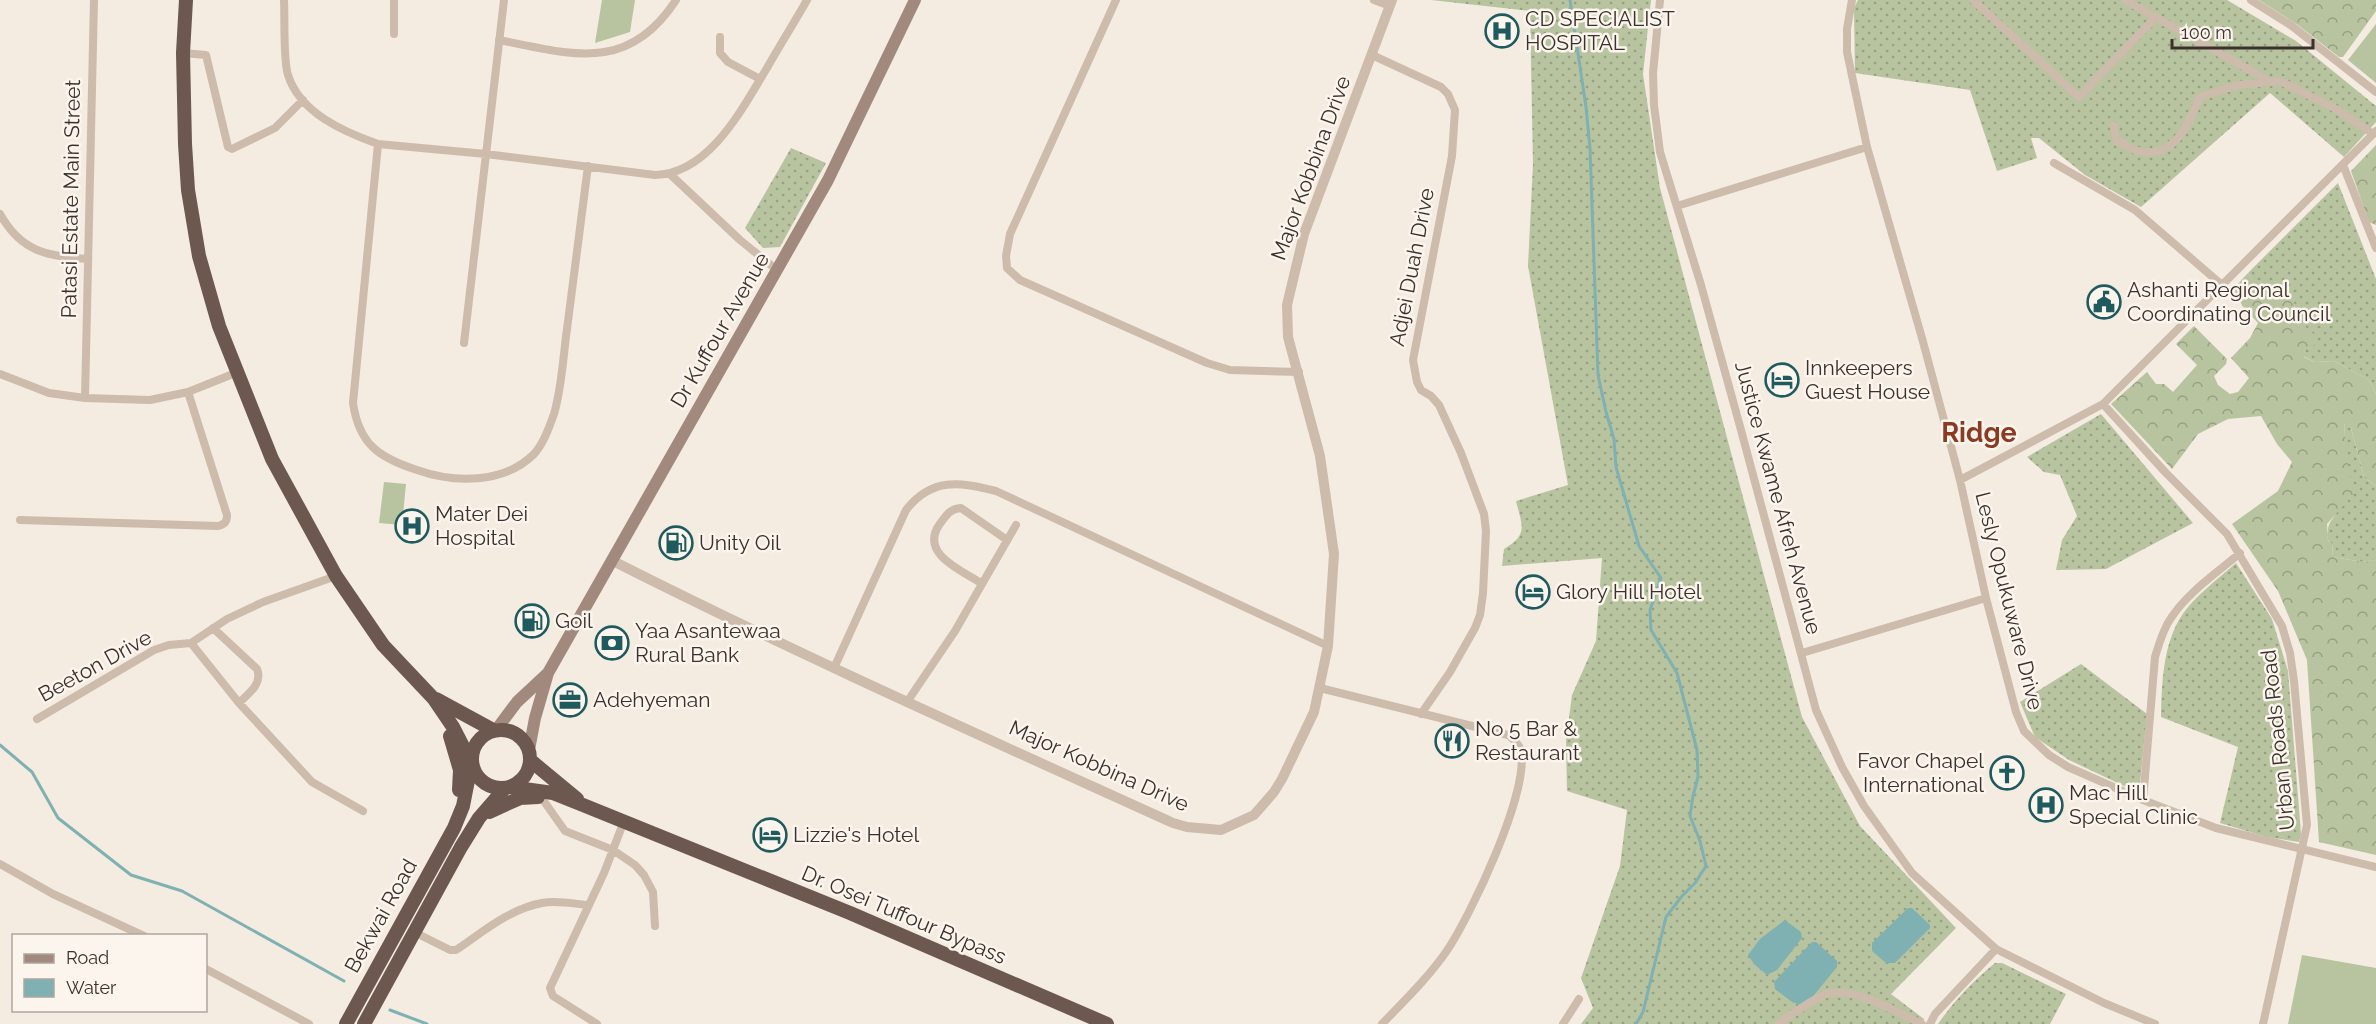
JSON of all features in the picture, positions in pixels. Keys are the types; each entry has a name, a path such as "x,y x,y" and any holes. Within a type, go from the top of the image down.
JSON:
{"highway":[{"path":"186,0 183,53 185,156 199,256 216,317 272,459 336,576 383,645 438,704 475,774 488,786 508,788 520,781 528,771 530,755 525,742 512,732 494,730 438,704"},
{"path":"438,704 460,770 453,828"},
{"path":"453,828 463,806 472,752 476,742 483,735 494,730"},
{"name":"Dr. Osei Tuffour Bypass","path":"530,755 579,803"},
{"name":"Dr. Osei Tuffour Bypass","path":"508,788 553,794 579,803 850,913 1107,1024"},
{"name":"Bekwai Road","path":"364,1024 461,847 479,818 508,788"},
{"path":"479,818 503,804 520,798 541,797 579,803"},
{"name":"Bekwai Road","path":"346,1024 453,828"}],"main road":[{"name":"Dr Kuffour Avenue","path":"548,673 828,180 915,0"},
{"path":"494,730 517,702 548,673"},
{"path":"530,755 535,718 548,673"}],"street":[{"name":"Patasi Estate Main Street","path":"85,398 94,0"},
{"path":"284,0 287,74 297,94 332,124 378,144 486,154 655,175 671,175 722,138 742,111 807,0"},
{"path":"394,0 394,34"},
{"path":"464,343 504,0"},
{"path":"498,40 587,55 612,51 629,45 652,29 676,0"},
{"path":"1116,0 1010,234 1006,250 1007,268 1020,280 1207,363 1241,371 1299,372"},
{"path":"1374,0 1391,3"},
{"name":"Justice Kwame Afreh Avenue","path":"1660,0 1653,73 1654,105 1660,152 1802,653 1816,710 1824,730 1842,767 1871,816 1912,873 1996,949 2104,1003 2156,1024"},
{"name":"Lesly Opukuware Drive","path":"1852,0 1847,29 1847,52 1867,147 1919,327 1960,480 1986,598 2016,712 2024,731 2049,755 2068,767 2143,801 2216,828 2376,867"},
{"path":"1972,0 2079,97 2156,17"},
{"path":"2125,0 2272,82"},
{"path":"2251,0 2292,26 2376,92"},
{"name":"Major Kobbina Drive","path":"613,561 708,609 834,668 1173,823 1187,827 1221,830 1254,815 1274,792 1299,747 1314,711 1328,646 1334,572 1332,538 1320,456 1288,338 1287,305 1304,234 1391,3"},
{"path":"720,37 720,53 728,62 760,79"},
{"path":"183,53 206,55 228,147 232,149 276,128 303,100"},
{"name":"Adjei Duah Drive","path":"1372,55 1441,87 1448,94 1455,110 1452,156 1430,261 1413,360 1417,382 1421,390 1439,405 1461,453 1484,514 1486,531 1483,593 1480,615 1475,628 1450,672 1421,714"},
{"path":"1960,480 2103,404 2375,133 2336,109 2280,81 2238,85 2200,97 2179,140 2155,153 2136,151 2116,140 2114,126"},
{"path":"378,144 354,393 354,414 359,428 375,452 389,461 443,477 488,478 508,470 533,454 546,436 558,396 588,166"},
{"path":"1677,206 1867,147"},
{"path":"2054,163 2134,210 2222,285"},
{"path":"2343,165 2376,248"},
{"path":"671,175 740,240 777,270"},
{"path":"0,214 16,237 43,254 87,259"},
{"path":"0,374 49,393 85,398 150,400 188,392 238,372"},
{"path":"20,520 224,525 227,515 188,392"},
{"name":"Urban Roads Road","path":"2103,404 2166,473 2227,534 2283,626 2290,653 2307,825 2263,1024"},
{"path":"834,668 906,510 913,501 934,486 945,484 996,490 1328,646"},
{"path":"981,583 939,555 933,544 934,532 947,514 961,508 1007,540"},
{"path":"907,702 955,631 1016,525"},
{"path":"2143,801 2155,657 2159,641 2169,619 2182,604 2240,553"},
{"name":"Beeton Drive","path":"37,719 154,650 169,645 192,643 213,628 269,599 336,576"},
{"path":"1802,653 1986,598"},
{"path":"213,628 257,669 259,674 257,684 239,703"},
{"path":"192,643 239,703 312,782 363,811"},
{"path":"1320,688 1508,735 1519,747 1521,777 1503,834 1476,898 1461,927 1432,970 1382,1024"},
{"path":"541,797 565,831 613,849 635,864 653,892 655,927"},
{"path":"597,1024 553,996 550,988 589,905 624,821"},
{"path":"0,864 53,894 140,934"},
{"path":"414,932 450,950 456,950 510,914 538,904 589,905"},
{"path":"1930,1024 1935,1014 1996,949"},
{"path":"207,970 309,1024"},
{"path":"1778,1024 1818,999 1836,993 1857,996 1922,1024"},
{"path":"1563,1024 1580,999"}],"green space":[{"path":"602,0 635,0 630,32 595,43"},
{"path":"1431,0 1651,0 1643,74 1660,188 1802,717 1860,826 1956,928 1891,994 1924,1019 1923,1024 1581,1024 1593,1008 1581,978 1620,866 1627,810 1567,791 1566,741 1572,695 1596,641 1602,558 1502,566 1504,549 1517,539 1522,529 1516,501 1568,485 1528,266 1533,164 1530,11"},
{"path":"1858,0 2227,0 2296,41 2376,106 2376,122 2344,157 2270,93 2141,207 2085,175 2039,138 2031,138 2037,158 1997,171 1970,90 1855,73 1854,8"},
{"path":"2259,0 2376,0 2376,11 2343,57 2339,57 2298,25"},
{"path":"2376,24 2376,83 2348,60"},
{"path":"2376,145 2376,225 2369,222 2351,171"},
{"path":"791,148 826,163 780,247 763,248 745,228"},
{"path":"2338,183 2376,279 2376,394 2369,380 2334,361 2315,362 2303,356 2305,349 2291,319 2295,304 2263,298 2248,273"},
{"path":"2248,273 2258,291 2266,299 2273,293 2283,293 2295,304 2291,319 2297,327 2310,328 2316,338 2313,348 2305,349 2304,357 2315,362 2334,361 2369,380 2376,394 2376,486 2364,477 2351,428 2344,422 2346,454 2353,495 2327,524 2328,540 2332,544 2333,557 2363,562 2376,560 2376,855 2319,842 2307,660 2278,591 2232,524 2278,491 2292,462 2277,444 2261,416 2228,419 2198,434 2172,469 2111,404 2147,372 2156,384 2164,384 2173,392 2197,365 2176,344 2194,326 2227,359 2226,364 2214,376 2218,385 2230,394 2238,392 2249,378 2231,358 2250,338 2258,323 2243,307 2235,291 2236,286"},
{"path":"2101,414 2193,523 2106,569 2056,570 2062,540 2077,516 2060,475 2044,472 2027,457"},
{"path":"2344,421 2351,428 2364,477 2376,486 2376,560 2363,562 2333,557 2332,544 2328,540 2329,525 2337,510 2342,489 2345,454"},
{"path":"384,482 406,484 402,525 379,523"},
{"path":"2236,563 2272,619 2288,671 2301,834 2299,842 2267,837 2220,823 2238,747 2161,717 2163,673 2173,632 2188,607"},
{"path":"2081,664 2147,714 2139,793 2069,760 2035,737 2020,702"},
{"path":"2302,955 2376,968 2376,1024 2288,1024"},
{"path":"1995,963 2002,963 2066,994 2050,1024 1938,1024 1964,992"}],"water":[{"path":"1908,908 1912,908 1930,925 1930,928 1895,963 1886,963 1872,951 1872,943"},
{"path":"1785,920 1801,932 1802,938 1777,970 1767,975 1754,964 1748,955 1760,939"},
{"path":"1812,942 1816,942 1837,961 1837,967 1810,1000 1801,1005 1792,1002 1775,989 1774,982"}],"waterway":[{"path":"1570,0 1590,148 1598,375 1614,439 1616,467 1639,546 1661,578 1650,610 1651,630 1677,673 1697,750 1698,777 1690,816 1700,841 1706,866 1695,883 1666,917 1643,1012 1636,1024"},
{"path":"0,745 32,772 58,818 131,875 182,891 344,981"},
{"path":"390,1010 427,1024"}],"place":[{"name":"CD SPECIALIST HOSPITAL","path":"1502,31"},
{"name":"Ashanti Regional Coordinating Council","path":"2104,302"},
{"name":"Innkeepers Guest House","path":"1782,380"},
{"name":"Mater Dei Hospital","path":"412,526"},
{"name":"Unity Oil","path":"676,543"},
{"name":"Glory Hill Hotel","path":"1533,592"},
{"name":"Goil","path":"532,621"},
{"name":"Yaa Asantewaa Rural Bank","path":"612,643"},
{"name":"Adehyeman","path":"570,700"},
{"name":"No 5 Bar & Restaurant","path":"1452,741"},
{"name":"Favor Chapel International","path":"2007,773"},
{"name":"Mac Hill Special Clinic","path":"2046,805"},
{"name":"Lizzie's Hotel","path":"770,835"}],"district":[{"name":"Ridge","path":"1979,433"}]}
